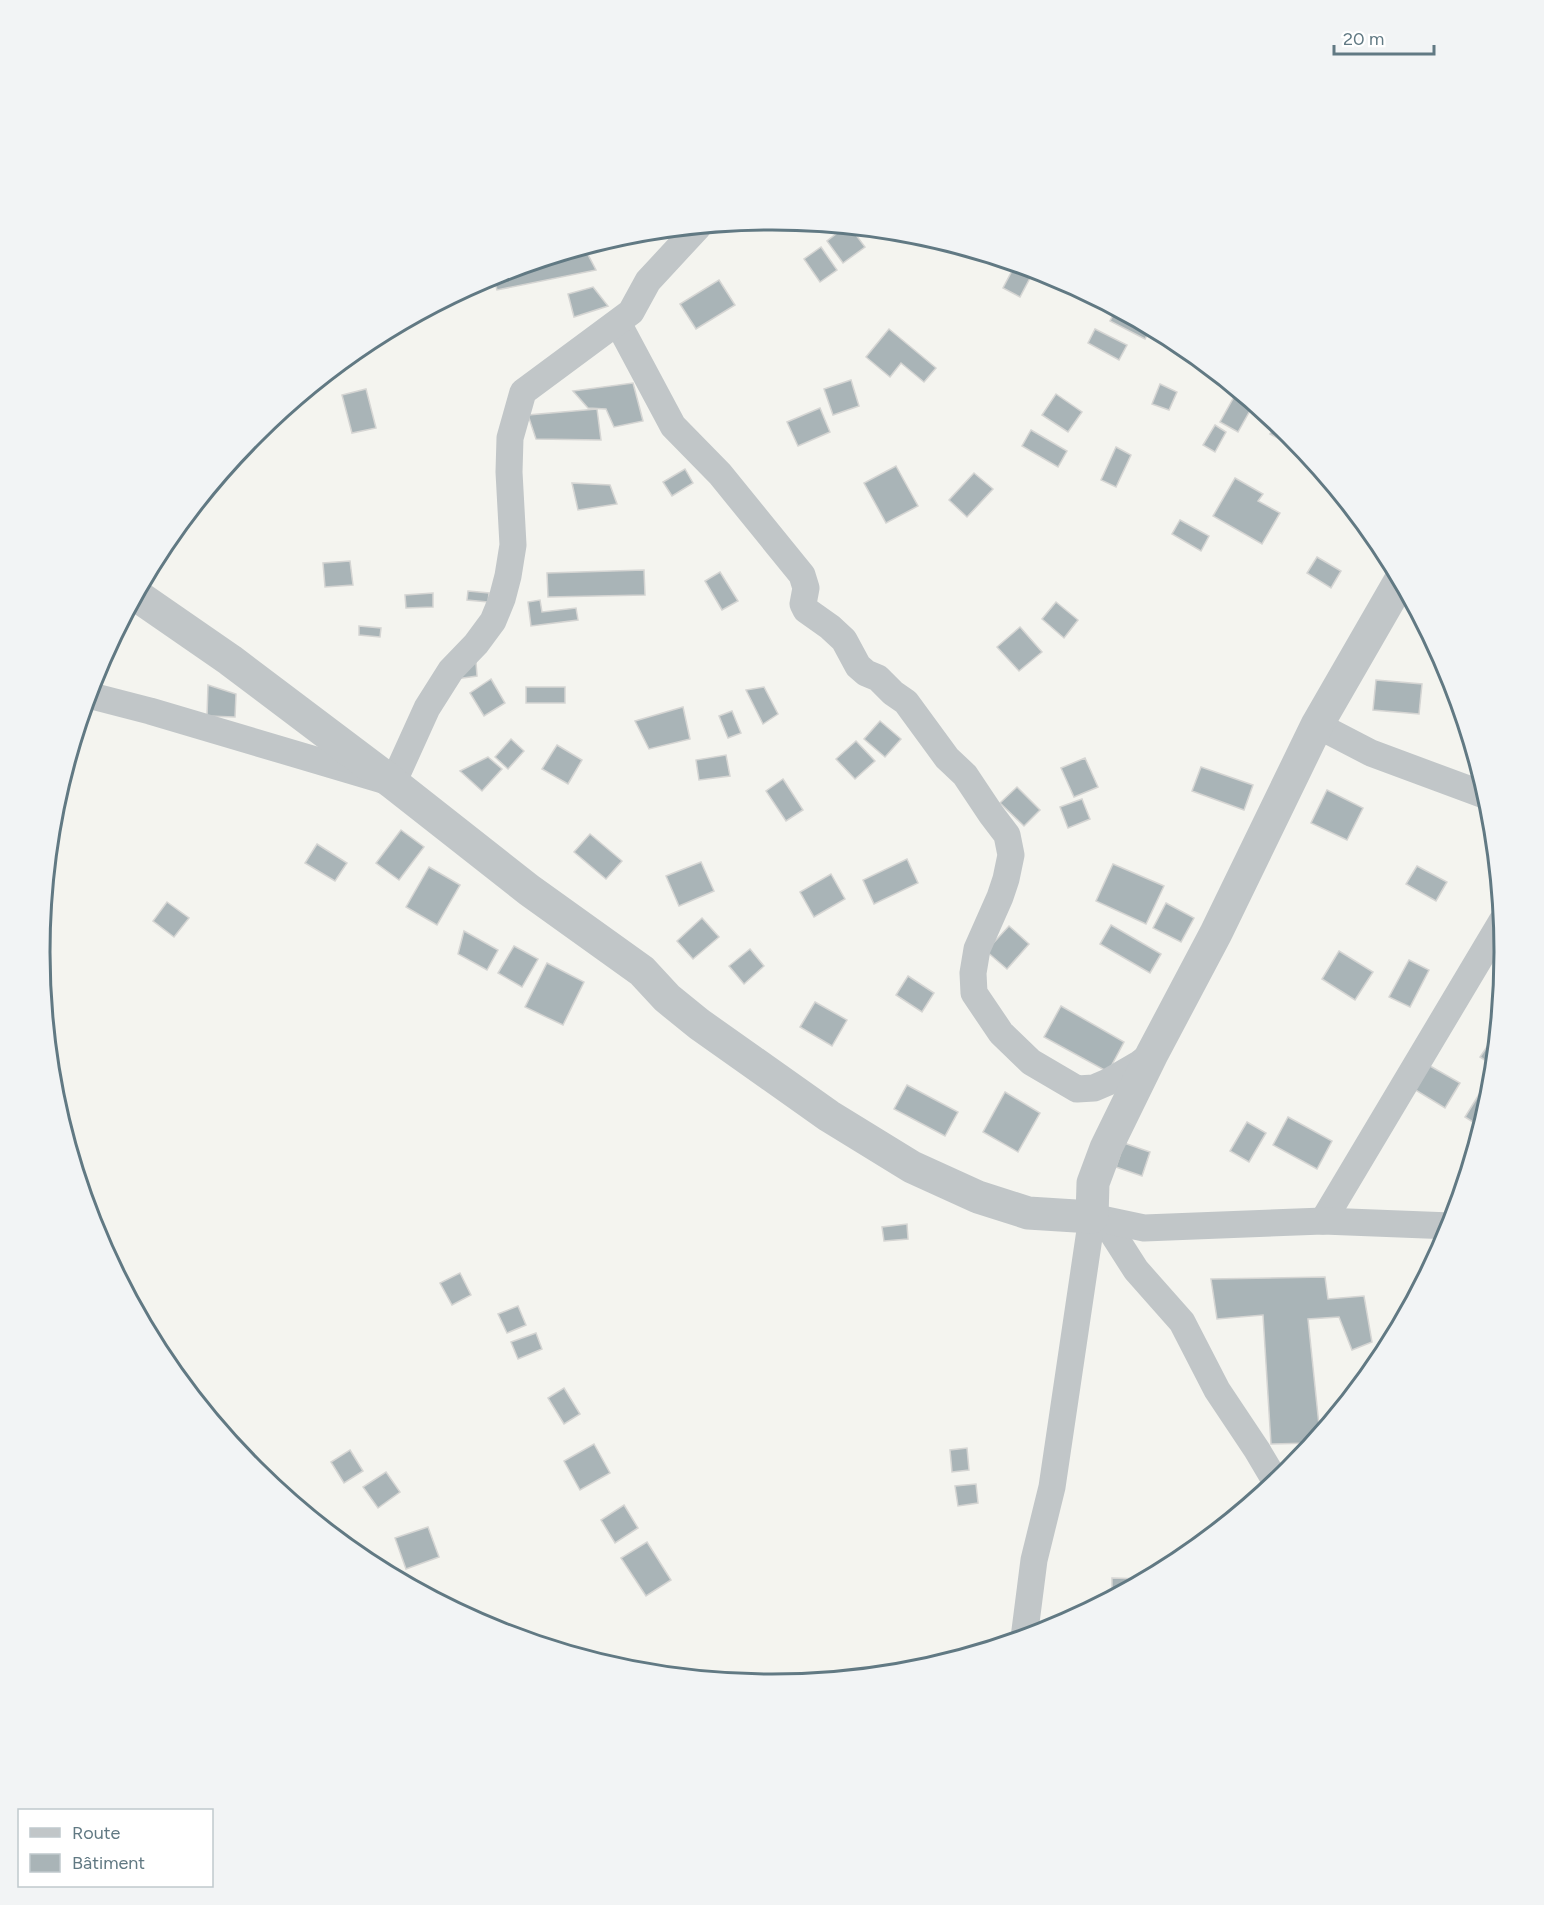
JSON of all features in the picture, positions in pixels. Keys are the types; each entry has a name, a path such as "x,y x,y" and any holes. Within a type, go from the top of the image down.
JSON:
{"street":[{"path":"393,783 427,708 451,670 476,644 493,621 502,599 513,545 509,472 510,438 523,392 631,312 648,281 691,235"},
{"path":"618,323 673,426 720,474 802,575 806,588 803,604 806,610 844,640 858,666 866,673 878,678 906,702 947,758 965,775 1008,835 1011,855 1006,879 977,950 973,973 974,993 1001,1033 1031,1062 1077,1089 1094,1088 1108,1082 1152,1054"},
{"path":"1025,1629 1034,1560 1052,1487 1098,1219 1093,1183 1106,1148 1152,1054 1216,933 1317,725 1396,588"},
{"path":"142,599 230,660 393,783 529,890 642,971 667,998 699,1024 829,1116 912,1167 978,1197 1028,1213 1098,1219 1144,1228 1323,1221 1441,1226"},
{"path":"96,697 393,783"},
{"path":"1317,725 1371,753 1476,792"},
{"path":"1323,1221 1494,935"},
{"path":"1098,1219 1136,1270 1182,1322 1217,1390 1271,1474"}],"building":[{"path":"837,234 856,235 865,247 843,263 827,241"},
{"path":"821,247 837,270 820,282 804,259"},
{"path":"588,254 596,270 497,290 496,285 540,268"},
{"path":"1012,271 1030,278 1020,297 1003,288"},
{"path":"719,280 735,305 696,329 680,304"},
{"path":"593,287 608,306 574,317 568,294"},
{"path":"1112,316 1147,336 1145,339 1110,321"},
{"path":"889,329 936,368 924,382 901,363 890,377 866,357"},
{"path":"1095,329 1127,345 1119,360 1088,343"},
{"path":"851,380 859,406 833,415 824,389"},
{"path":"633,383 643,421 614,427 606,409 588,408 573,391"},
{"path":"1160,384 1177,392 1169,410 1152,404"},
{"path":"366,389 376,428 352,433 342,395"},
{"path":"1056,394 1082,412 1068,432 1042,415"},
{"path":"1234,397 1250,411 1238,432 1220,422"},
{"path":"820,408 830,432 798,446 787,422"},
{"path":"597,409 601,440 536,439 528,415"},
{"path":"1215,425 1226,432 1215,452 1203,445"},
{"path":"1031,430 1067,451 1058,467 1022,446"},
{"path":"1116,447 1131,455 1116,487 1101,480"},
{"path":"896,466 918,506 886,523 864,483"},
{"path":"685,469 693,483 672,496 663,482"},
{"path":"974,473 993,489 967,517 949,500"},
{"path":"1235,478 1263,494 1258,501 1280,513 1262,544 1213,516"},
{"path":"572,483 610,485 617,504 578,510"},
{"path":"1180,520 1209,536 1201,551 1172,534"},
{"path":"1317,557 1341,571 1331,588 1307,573"},
{"path":"350,561 353,585 325,587 323,563"},
{"path":"644,570 645,595 548,597 547,573"},
{"path":"720,572 738,601 722,610 705,581"},
{"path":"468,591 489,593 488,602 467,600"},
{"path":"433,593 433,607 406,608 405,595"},
{"path":"540,600 542,612 576,608 578,620 531,626 528,602"},
{"path":"1056,602 1078,620 1064,638 1042,619"},
{"path":"359,626 381,628 380,637 359,635"},
{"path":"1020,627 1042,652 1019,671 997,647"},
{"path":"476,662 477,676 456,679"},
{"path":"491,679 505,703 484,716 470,693"},
{"path":"1376,680 1422,684 1419,714 1373,710"},
{"path":"208,685 236,694 235,717 207,716"},
{"path":"526,687 565,687 565,703 526,703"},
{"path":"764,687 778,714 763,724 746,690"},
{"path":"683,707 690,739 649,749 635,721"},
{"path":"732,711 741,733 728,738 719,716"},
{"path":"880,721 901,739 885,757 864,739"},
{"path":"511,739 524,751 508,769 495,757"},
{"path":"856,741 875,761 855,779 836,759"},
{"path":"557,745 582,760 568,784 542,769"},
{"path":"726,755 730,776 699,780 696,760"},
{"path":"488,757 502,769 482,791 460,771"},
{"path":"1085,758 1098,787 1074,797 1061,768"},
{"path":"1201,767 1253,785 1244,810 1192,791"},
{"path":"783,779 803,810 786,821 766,791"},
{"path":"1017,787 1040,810 1024,826 1000,803"},
{"path":"1327,790 1363,808 1347,840 1311,823"},
{"path":"1082,799 1090,819 1068,828 1060,807"},
{"path":"401,830 424,847 399,880 376,863"},
{"path":"590,834 622,861 606,879 574,852"},
{"path":"317,844 347,863 335,881 305,863"},
{"path":"907,859 918,883 874,904 863,880"},
{"path":"701,862 714,891 679,906 666,876"},
{"path":"1113,864 1164,886 1146,924 1096,901"},
{"path":"1417,866 1447,882 1436,901 1406,884"},
{"path":"429,867 460,885 437,925 406,907"},
{"path":"831,874 845,899 814,917 800,892"},
{"path":"167,902 189,918 174,937 153,921"},
{"path":"1166,903 1194,918 1181,942 1153,928"},
{"path":"702,918 719,937 693,959 677,941"},
{"path":"1111,925 1161,954 1150,973 1100,944"},
{"path":"1009,926 1029,944 1007,969 986,951"},
{"path":"464,931 498,950 487,970 458,954"},
{"path":"514,946 538,959 522,987 498,973"},
{"path":"750,949 764,966 744,984 729,966"},
{"path":"1339,951 1373,972 1355,1000 1322,979"},
{"path":"1409,960 1429,970 1410,1007 1389,997"},
{"path":"547,963 584,982 563,1025 525,1007"},
{"path":"908,976 934,993 922,1012 896,995"},
{"path":"815,1002 847,1020 832,1046 800,1027"},
{"path":"1061,1006 1124,1042 1108,1072 1044,1037"},
{"path":"1488,1045 1486,1061 1480,1057"},
{"path":"1423,1062 1460,1083 1445,1108 1409,1086"},
{"path":"907,1085 958,1112 945,1136 894,1109"},
{"path":"1481,1091 1474,1123 1465,1117"},
{"path":"1005,1092 1040,1113 1018,1152 983,1132"},
{"path":"1288,1117 1332,1141 1317,1169 1273,1145"},
{"path":"1247,1122 1266,1133 1249,1162 1230,1151"},
{"path":"1124,1143 1150,1152 1142,1176 1116,1167"},
{"path":"907,1224 908,1239 884,1241 882,1227"},
{"path":"460,1273 471,1295 452,1305 440,1283"},
{"path":"1325,1277 1328,1299 1364,1296 1372,1342 1352,1350 1339,1317 1308,1319 1319,1424 1302,1443 1271,1444 1263,1315 1217,1319 1211,1279"},
{"path":"518,1306 526,1325 507,1333 498,1314"},
{"path":"536,1333 542,1349 518,1359 511,1342"},
{"path":"564,1388 580,1414 564,1424 548,1398"},
{"path":"594,1444 610,1473 580,1490 564,1461"},
{"path":"967,1448 969,1470 952,1472 950,1450"},
{"path":"350,1450 363,1471 344,1483 331,1462"},
{"path":"386,1472 400,1492 378,1508 363,1487"},
{"path":"976,1484 978,1503 958,1506 955,1486"},
{"path":"624,1505 638,1528 615,1543 601,1520"},
{"path":"428,1527 439,1557 406,1569 395,1538"},
{"path":"647,1542 671,1580 646,1596 621,1558"},
{"path":"1112,1578 1132,1579 1112,1589"}]}
